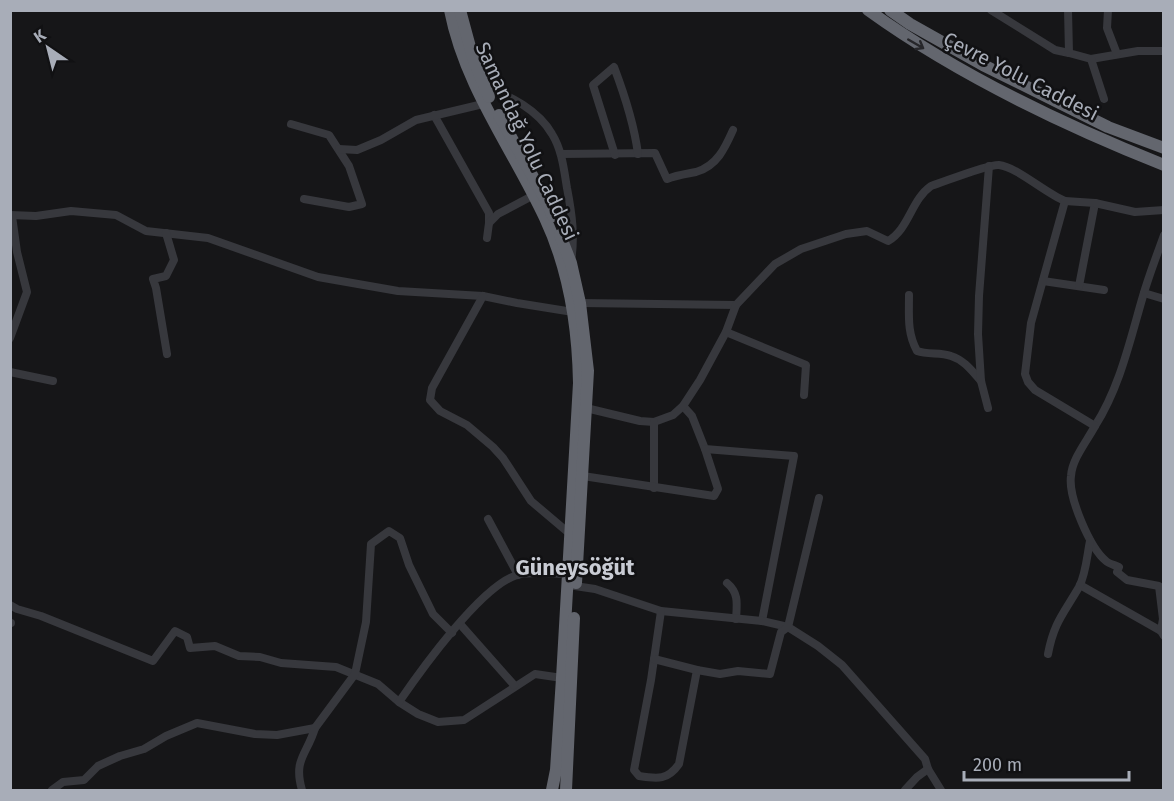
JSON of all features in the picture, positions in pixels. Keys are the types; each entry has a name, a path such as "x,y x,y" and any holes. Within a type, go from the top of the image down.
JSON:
{"highway":[{"name":"Samandağ Yolu Caddesi","path":"450,10 463,55 483,104 534,195 556,246 576,308 588,371 566,790"},
{"name":"Samandağ Yolu Caddesi","path":"460,10 473,58 485,88 544,197 571,263 576,308 579,383 556,770 552,790"},
{"name":"Çevre Yolu Caddesi","path":"868,10 905,38 1002,91 1104,141 1164,165"},
{"name":"Çevre Yolu Caddesi","path":"890,10 910,24 983,65 1108,127 1164,148"},
{"path":"1002,91 1064,129 1164,173"},
{"path":"1035,91 1075,104 1164,140"}],"street":[{"path":"1068,10 1069,53"},
{"path":"1108,10 1107,28 1117,54"},
{"path":"994,11 1054,50 1091,59 1138,51 1164,51"},
{"path":"1091,59 1104,99"},
{"path":"615,155 593,85 614,67 627,101 636,135 638,154"},
{"path":"485,88 499,91 523,106 544,122 553,135 561,154 574,229 571,263"},
{"path":"339,149 357,150 381,140 416,120 483,104"},
{"path":"434,115 489,213 487,238"},
{"path":"291,124 329,135 349,166 363,204 349,207 304,199"},
{"path":"561,154 655,153 667,179 680,174 696,172 714,162 723,153 733,130"},
{"path":"988,408 981,381 979,296 989,166"},
{"path":"586,408 640,421 654,422 673,415 683,406 700,380 726,332 735,305 755,283 783,259 801,249 846,234 867,231 888,241 898,235 923,191 931,186 989,166 1004,166 1051,196 1065,201 1095,203 1136,212 1164,210"},
{"path":"489,223 498,214 534,195"},
{"path":"1065,201 1031,323 1025,374 1035,390 1095,426"},
{"path":"1079,286 1095,203"},
{"path":"10,338 27,292 11,216 71,212 116,215 146,231 208,238 318,277 398,291 483,296 517,303 576,308 735,305"},
{"path":"166,233 174,260 166,276 153,279 167,354"},
{"path":"1080,585 1162,633 1163,619 1159,586 1127,580 1117,572 1119,567 1106,561 1087,538 1071,488 1071,476 1073,465 1107,407 1164,235"},
{"path":"1043,281 1104,290"},
{"path":"1144,293 1164,299"},
{"path":"909,295 909,330 917,351 926,355 951,356 969,366 981,381"},
{"path":"483,296 432,388 430,400 440,411 467,425 493,447 503,458 531,501 570,534"},
{"path":"726,332 806,364 804,395"},
{"path":"10,372 53,381"},
{"path":"583,476 714,496 718,489 705,449 692,416 683,406"},
{"path":"654,422 654,488"},
{"path":"705,449 794,456 762,621"},
{"path":"654,659 720,674 738,671 770,674 781,632 788,627 819,498"},
{"path":"489,519 518,575"},
{"path":"302,790 298,767 315,728 355,674 366,622 371,544 389,531 400,537 409,566 433,614 452,633"},
{"path":"1048,654 1052,634 1064,608 1080,585 1090,541"},
{"path":"399,702 426,662 499,583 518,575 568,574"},
{"path":"727,583 733,588 737,597 736,619"},
{"path":"575,586 595,589 661,611 762,621 788,627 818,645 842,665 925,759 928,769 941,790"},
{"path":"10,605 153,661 176,632 187,637 190,648 215,646 239,656 260,657 281,663 336,667 378,684 399,702 418,714 438,722 464,720 514,685 535,674 562,678"},
{"path":"661,611 634,770 639,776 672,775 679,764 697,670"},
{"path":"460,624 514,685"},
{"path":"52,790 63,782 84,780 98,766 144,749 166,736 197,723 255,734 277,735 315,728"},
{"path":"905,790 928,769"}],"district":[{"name":"Güneysöğüt","path":"575,567"}]}
